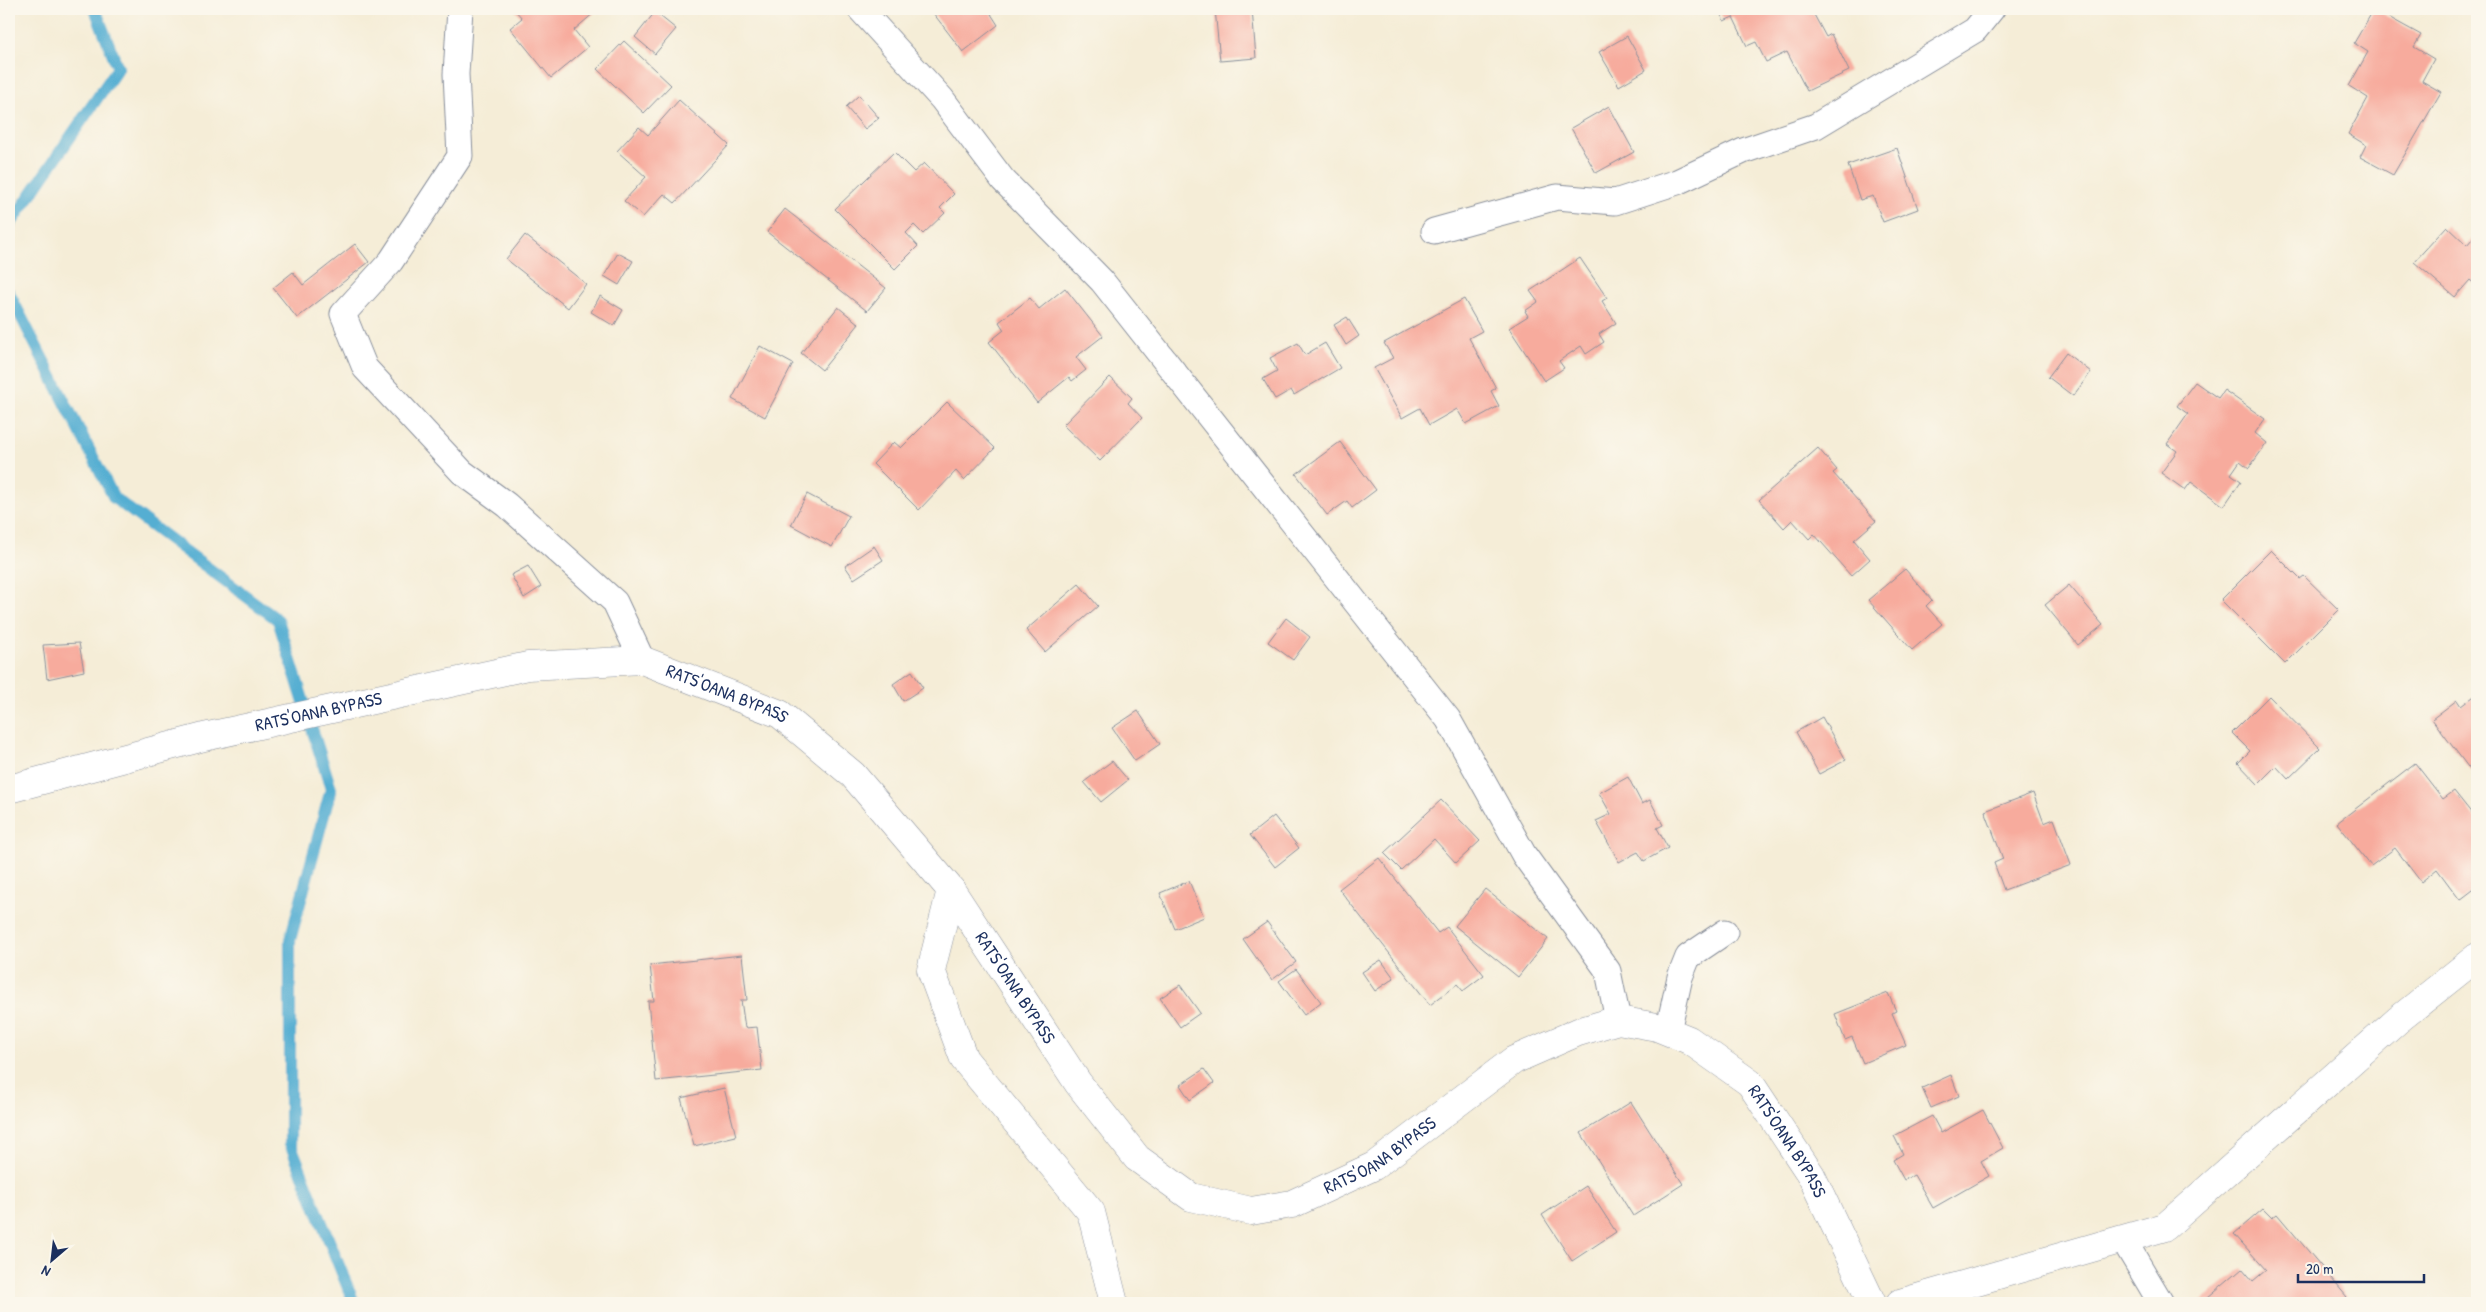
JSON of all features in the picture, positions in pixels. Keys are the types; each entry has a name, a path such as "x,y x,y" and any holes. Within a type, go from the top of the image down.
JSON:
{"street":[{"name":"RATS'OANA BYPASS","path":"9,789 204,737 408,694 528,666 642,660 780,714 853,775 951,890 1078,1083 1137,1158 1191,1197 1250,1211 1292,1204 1374,1166 1514,1060 1578,1032 1618,1020 1668,1031 1689,1040 1750,1084 1812,1175 1872,1303"},
{"path":"951,890 931,970 964,1059 1091,1212 1114,1303"},
{"path":"1900,1303 2165,1227 2398,1020 2477,957"}],"lane":[{"path":"460,9 456,74 460,156 391,261 343,314 365,368 462,472 507,505 615,602 642,660"},
{"path":"860,9 942,99 1003,180 1102,281 1448,719 1524,855 1608,970 1618,1020"},
{"path":"1434,231 1557,197 1614,202 1677,182 1744,151 1816,126 1975,30 1992,9"},
{"path":"1668,1031 1680,977 1688,957 1725,932"},
{"path":"2124,1239 2161,1303"}],"building":[{"path":"514,9 593,9 595,12 574,30 588,47 551,78 510,28 522,18"},
{"path":"930,9 998,9 991,14 998,25 963,52"},
{"path":"1215,9 1252,9 1256,58 1220,61"},
{"path":"1718,9 1811,9 1826,37 1831,34 1849,71 1807,91 1787,52 1766,62 1756,42 1747,46 1733,17 1724,21"},
{"path":"2374,9 2421,35 2414,47 2434,59 2422,81 2441,92 2393,175 2360,157 2366,145 2348,134 2368,98 2349,86 2368,52 2354,43"},
{"path":"655,12 676,29 655,54 635,37"},
{"path":"1627,36 1646,70 1619,86 1599,52"},
{"path":"624,41 671,85 644,113 597,69"},
{"path":"859,95 879,118 865,129 846,107"},
{"path":"679,100 729,145 675,203 664,194 643,217 624,201 646,177 617,151 639,127 648,135"},
{"path":"1609,106 1634,152 1596,173 1571,128"},
{"path":"1897,148 1918,209 1883,222 1873,196 1860,200 1848,165"},
{"path":"894,152 914,172 924,163 954,194 940,208 945,213 923,234 914,225 906,233 918,246 895,269 835,209"},
{"path":"785,209 886,288 867,311 767,232"},
{"path":"2447,226 2467,245 2477,233 2477,286 2470,280 2455,297 2414,262"},
{"path":"525,235 586,284 568,308 506,259"},
{"path":"355,244 369,262 297,318 273,288 293,272 303,285"},
{"path":"618,253 633,261 619,285 604,276"},
{"path":"1580,258 1607,298 1602,301 1616,323 1599,334 1604,342 1586,354 1581,346 1559,361 1564,368 1544,381 1509,328 1528,316 1525,311 1538,302 1530,291"},
{"path":"1065,288 1103,336 1076,357 1086,370 1072,381 1069,377 1037,403 989,342 1004,330 999,322 1030,298 1039,309"},
{"path":"600,296 623,310 614,326 591,312"},
{"path":"1464,299 1482,331 1469,338 1496,388 1491,391 1499,406 1466,424 1457,409 1429,425 1420,408 1402,418 1374,368 1393,358 1384,343"},
{"path":"838,307 859,324 822,370 801,353"},
{"path":"1347,317 1359,336 1346,345 1334,325"},
{"path":"1298,343 1305,355 1325,343 1340,368 1294,395 1291,390 1275,399 1263,379 1277,371 1270,358"},
{"path":"760,346 793,364 765,417 732,399"},
{"path":"2066,353 2091,372 2073,396 2048,377"},
{"path":"1110,377 1132,398 1128,403 1142,418 1100,461 1063,425"},
{"path":"2195,382 2218,398 2224,390 2265,419 2255,433 2267,443 2249,468 2240,461 2231,474 2241,481 2224,506 2191,482 2185,490 2161,473 2177,451 2167,444 2188,414 2177,406"},
{"path":"947,402 995,448 964,480 956,471 919,510 873,464 894,442 901,448"},
{"path":"1340,442 1376,490 1352,508 1347,501 1327,515 1296,474"},
{"path":"1818,448 1837,470 1833,473 1876,521 1854,540 1870,559 1851,576 1814,534 1809,539 1792,520 1784,528 1759,500"},
{"path":"807,494 849,516 832,547 791,525"},
{"path":"874,546 883,560 854,579 845,566"},
{"path":"2271,550 2300,579 2304,576 2339,610 2285,664 2221,600"},
{"path":"528,566 541,587 524,598 511,575"},
{"path":"1905,569 1932,600 1926,606 1942,624 1912,650 1868,600"},
{"path":"1079,584 1098,606 1045,652 1026,630"},
{"path":"2069,585 2103,625 2078,645 2045,605"},
{"path":"1286,618 1310,637 1293,660 1268,642"},
{"path":"79,643 84,671 47,679 43,645"},
{"path":"912,671 923,688 903,701 893,684"},
{"path":"2477,694 2477,779 2432,719 2457,700 2461,706"},
{"path":"2269,696 2320,748 2288,779 2276,766 2258,784 2238,763 2250,751 2232,733"},
{"path":"1138,711 1160,744 1135,761 1112,728"},
{"path":"1822,717 1846,760 1819,774 1796,732"},
{"path":"1112,761 1128,780 1101,802 1084,782"},
{"path":"2415,763 2443,799 2454,791 2477,820 2477,887 2460,900 2437,869 2421,882 2395,848 2371,866 2337,823"},
{"path":"1628,777 1642,804 1650,800 1663,825 1657,828 1668,848 1644,861 1638,852 1619,862 1596,821 1611,814 1599,793"},
{"path":"2033,793 2044,823 2054,819 2071,865 2004,890 1994,863 2003,859 1985,811"},
{"path":"1441,800 1480,841 1456,863 1434,839 1401,870 1384,853"},
{"path":"1274,816 1299,848 1275,867 1250,835"},
{"path":"1379,858 1438,933 1447,927 1484,975 1463,991 1457,984 1430,1005 1339,889"},
{"path":"1189,881 1204,917 1175,929 1160,893"},
{"path":"1485,889 1548,939 1518,977 1455,926"},
{"path":"1267,922 1296,962 1272,980 1243,939"},
{"path":"742,955 747,1000 741,1000 745,1028 757,1027 762,1070 656,1081 648,1001 654,1001 650,965"},
{"path":"1381,960 1394,978 1375,991 1362,972"},
{"path":"1296,969 1321,1002 1304,1015 1279,981"},
{"path":"1180,985 1200,1013 1180,1027 1160,998"},
{"path":"1888,993 1896,1011 1892,1013 1906,1045 1863,1063 1852,1037 1845,1040 1835,1014"},
{"path":"1204,1069 1214,1083 1190,1100 1180,1085"},
{"path":"1951,1075 1959,1096 1931,1108 1922,1088"},
{"path":"724,1088 736,1136 694,1146 681,1098"},
{"path":"1631,1102 1683,1184 1633,1216 1581,1133"},
{"path":"1983,1110 2003,1148 1981,1161 1989,1176 1933,1208 1914,1175 1904,1180 1893,1160 1903,1154 1894,1136 1932,1116 1941,1133"},
{"path":"1586,1186 1616,1232 1572,1261 1542,1215"},
{"path":"2263,1209 2272,1218 2277,1214 2347,1297 2339,1303 2201,1303 2242,1268 2253,1281 2266,1270 2234,1234"}],"waterway":[{"path":"9,226 118,68 95,9"},
{"path":"9,293 114,498 278,620 331,789 290,940 290,1143 354,1303"}]}
